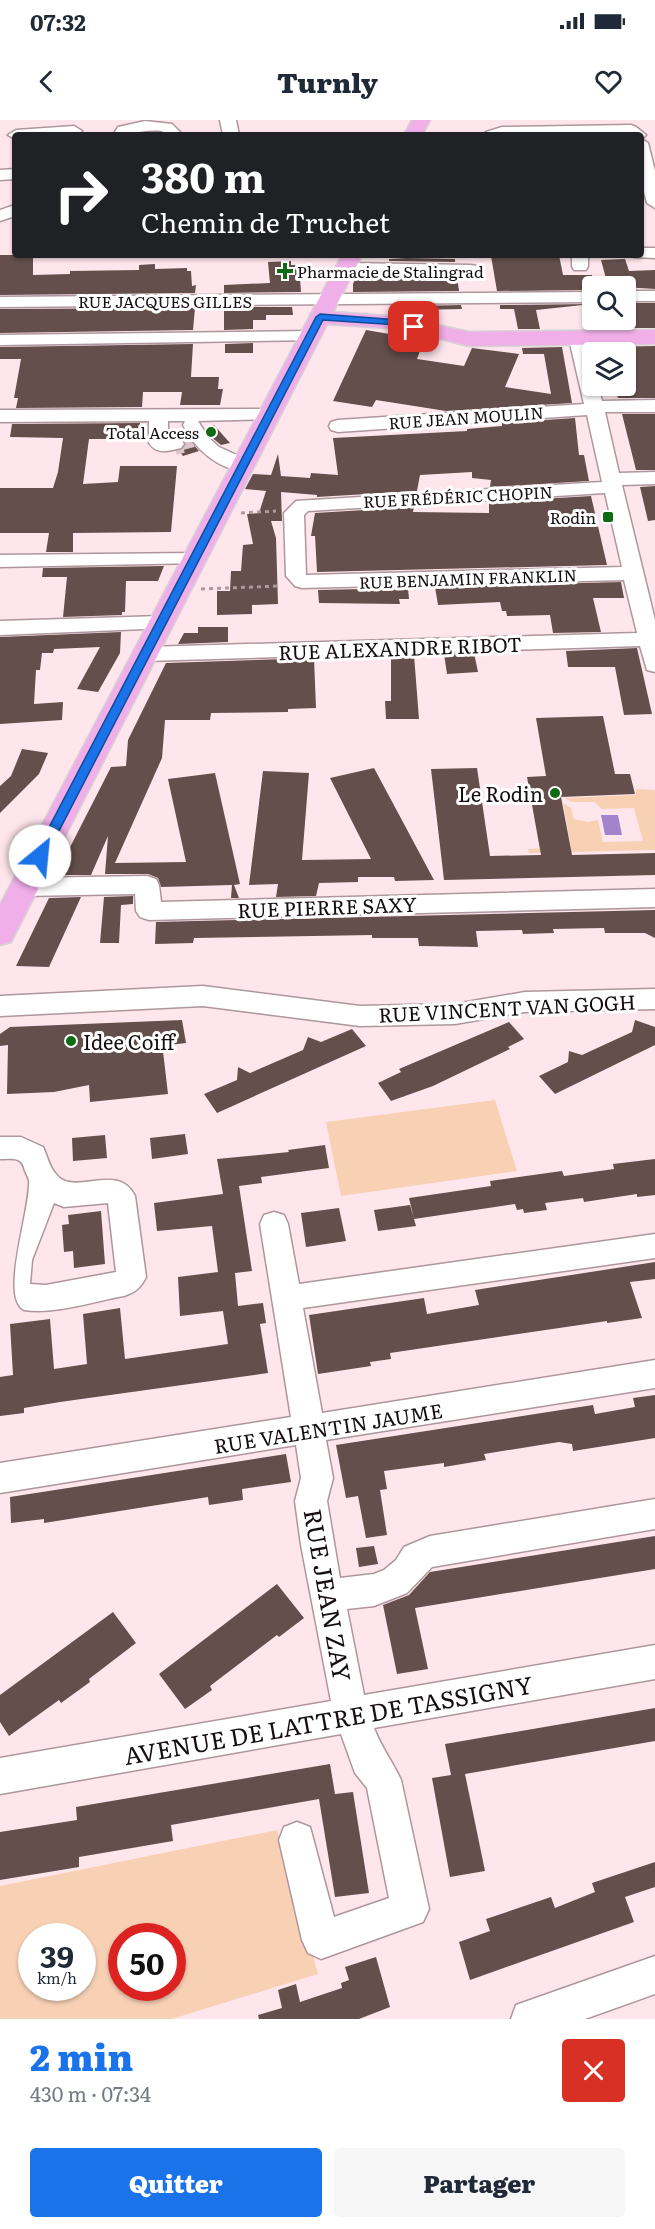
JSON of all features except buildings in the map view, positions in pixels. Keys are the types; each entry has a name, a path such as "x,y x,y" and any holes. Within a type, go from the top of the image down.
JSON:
{"main road":[{"path":"0,934 243,465 258,420 320,318 349,261"},
{"path":"320,318 400,323 469,339 655,337"}],"street":[{"path":"123,132 133,126 152,125 167,127 172,132"},
{"path":"45,132 74,129"},
{"path":"644,160 653,212"},
{"path":"349,261 471,270"},
{"path":"636,296 655,296"},
{"path":"0,340 582,298"},
{"name":"RUE JACQUES GILLES","path":"0,302 320,318"},
{"path":"578,339 612,483 637,563 655,665"},
{"name":"RUE JEAN MOULIN","path":"338,426 594,408 655,406"},
{"path":"0,416 158,424 258,420"},
{"path":"158,424 198,435 258,420"},
{"path":"158,424 161,445 174,444"},
{"path":"198,435 213,454 243,465"},
{"name":"RUE FRÉDÉRIC CHOPIN","path":"300,508 655,478"},
{"path":"300,508 294,513 296,576 302,582"},
{"path":"0,561 194,559"},
{"name":"RUE BENJAMIN FRANKLIN","path":"302,582 637,563"},
{"path":"0,628 161,623"},
{"name":"RUE ALEXANDRE RIBOT","path":"146,654 652,639"},
{"name":"RUE PIERRE SAXY","path":"23,887 147,885 148,911 655,898"},
{"name":"RUE VINCENT VAN GOGH","path":"0,1006 203,996 360,1016 455,1014 525,1002 655,999"},
{"path":"0,1148 21,1148 33,1155 44,1182 42,1197 17,1260 15,1289 24,1297 46,1298 124,1283 130,1277 121,1196 113,1191 64,1195 44,1182"},
{"name":"RUE JEAN ZAY","path":"274,1224 318,1478 311,1501 317,1545 351,1714 368,1760 383,1780 410,1909 321,1940 297,1840"},
{"path":"287,1298 655,1246"},
{"name":"RUE VALENTIN JAUME","path":"0,1478 309,1431 655,1374"},
{"path":"328,1595 374,1590 395,1582 408,1571 416,1558 430,1552 655,1514"},
{"name":"AVENUE DE LATTRE DE TASSIGNY","path":"0,1776 655,1662"},
{"path":"530,2019 655,1975"}],"path":[{"path":"233,514 300,508"},
{"path":"179,586 196,589 237,588 295,586 302,582"}],"shaded area":[{"path":"636,789 655,790 655,850 529,853 528,849 554,848 554,842 570,841 563,803 571,808 574,819 588,822 598,820 603,842 643,841 634,808 602,809 594,802 572,802 565,798 636,795"},
{"path":"601,815 618,815 622,835 605,835"},
{"path":"495,1100 517,1171 341,1196 326,1122"},
{"path":"277,1830 318,1974 172,2019 0,2019 0,1886"}],"tunnel":[{"path":"176,443 199,437"},
{"path":"174,444 182,442"}],"place":[{"name":"Pharmacie de Stalingrad","path":"285,271"},
{"name":"Total Access","path":"211,432"},
{"name":"Rodin","path":"608,517"},
{"name":"Le Rodin","path":"555,793"},
{"name":"Idee Coiff","path":"71,1041"}],"route":[{"path":"40,856 320,317 400,323 414,327"}]}
